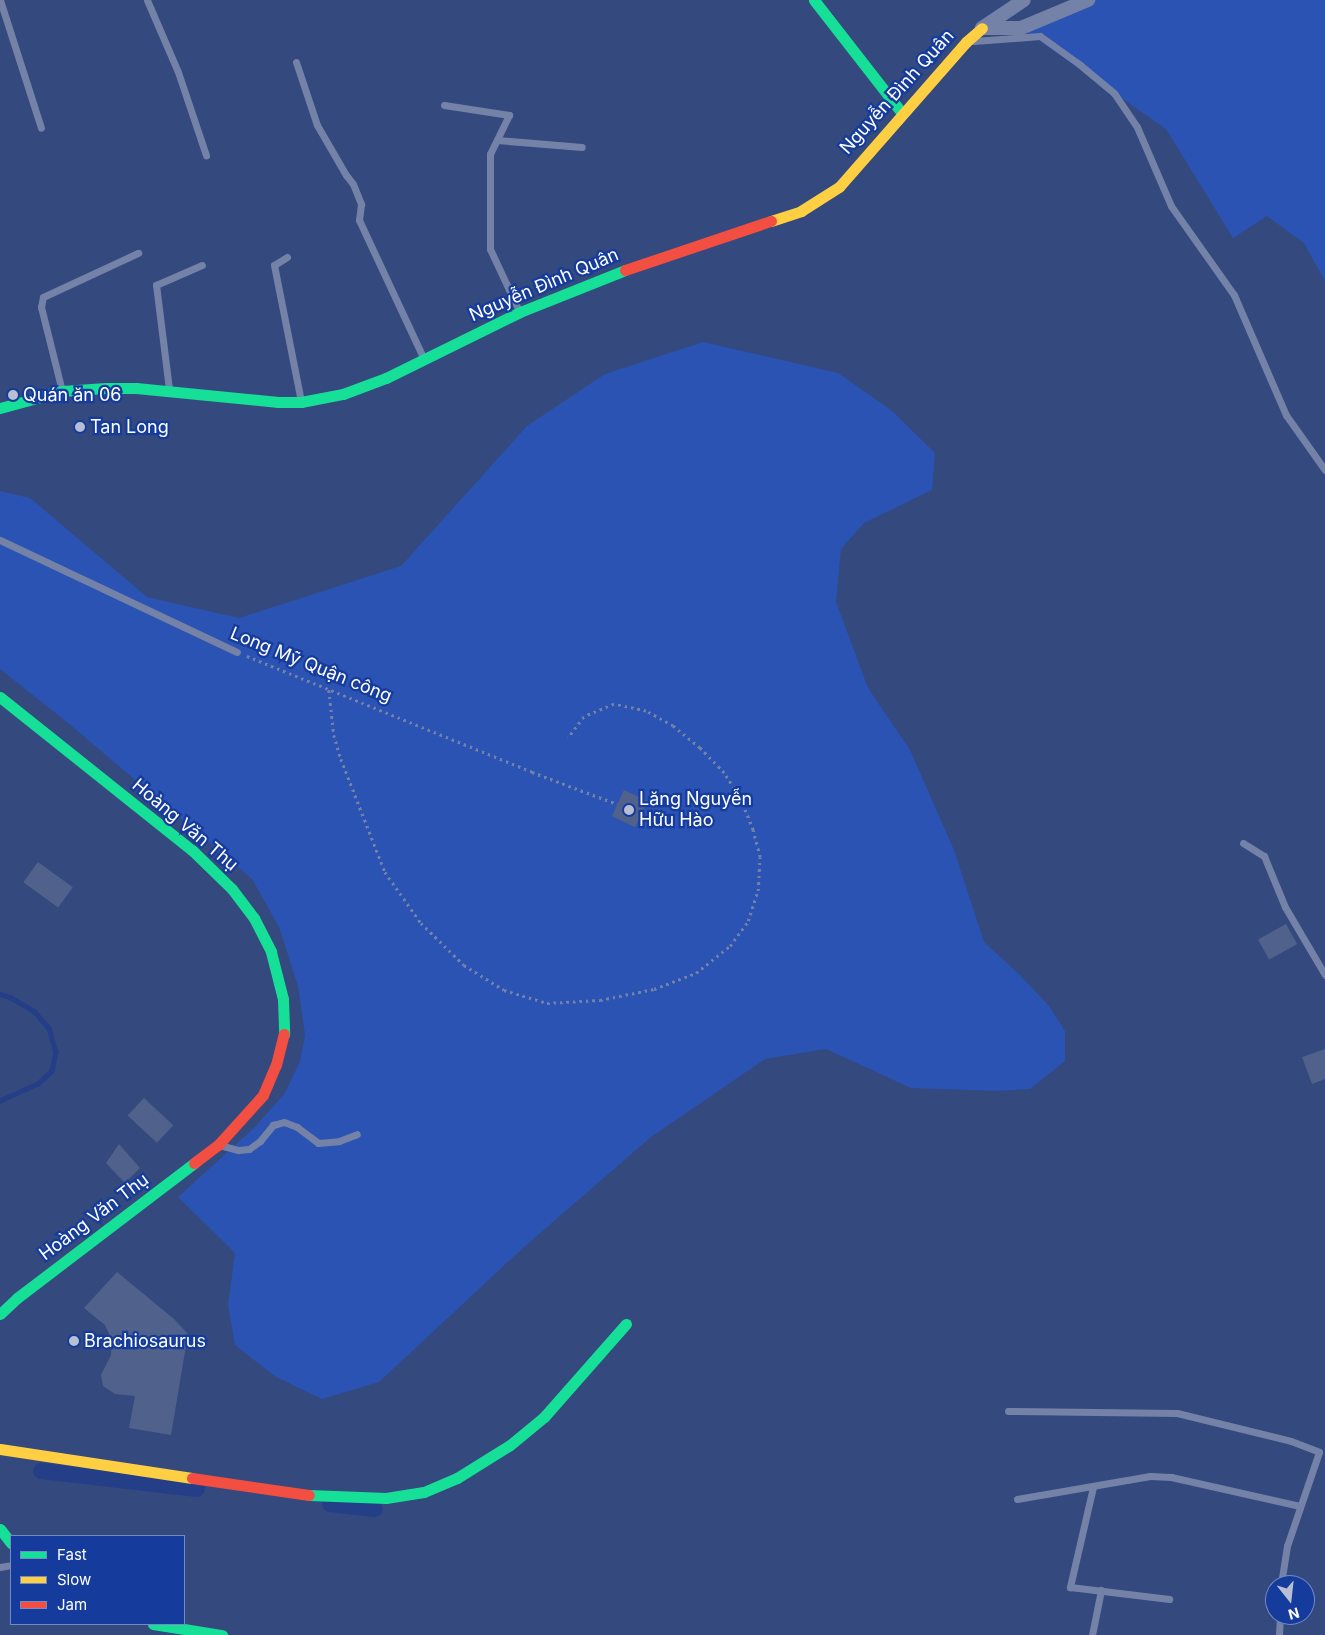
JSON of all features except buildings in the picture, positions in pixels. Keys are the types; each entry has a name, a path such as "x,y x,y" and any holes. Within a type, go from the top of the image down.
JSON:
{"street":[{"path":"814,0 902,113"},
{"name":"Nguyễn Đình Quân","path":"0,408 62,391 106,388 170,391 268,402 301,402 343,394 424,360 520,312 602,278 801,211 839,187 966,42 982,28 1024,0"},
{"path":"982,28 1021,28 1088,0"},
{"name":"Hoàng Văn Thụ","path":"0,698 192,850 232,889 254,918 272,952 283,999 285,1028 276,1065 263,1095 218,1145 17,1298 0,1314"},
{"path":"0,1449 254,1488 312,1495 386,1498 424,1492 457,1478 510,1445 544,1417 626,1324"},
{"path":"0,1530 10,1542"},
{"path":"159,1625 222,1635"}],"lane":[{"path":"0,0 41,128"},
{"path":"147,0 178,72 206,155"},
{"path":"966,42 1040,36 1079,64 1114,93 1137,128 1171,206 1234,295 1286,415 1325,470"},
{"path":"296,62 317,125 346,176 353,184 361,204 359,220 424,360"},
{"path":"444,105 509,116 490,154 490,249 520,312"},
{"path":"497,140 582,147"},
{"path":"62,391 41,307 43,297 138,253"},
{"path":"287,257 274,265 301,402"},
{"path":"170,391 156,285 202,265"},
{"name":"Long Mỹ Quận công","path":"0,540 237,652"},
{"path":"1243,843 1264,856 1285,907 1325,975"},
{"path":"218,1145 238,1150 249,1149 260,1141 272,1126 284,1122 297,1127 318,1143 339,1141 357,1134"},
{"path":"1008,1411 1177,1413 1291,1441 1319,1452 1287,1546 1283,1575"},
{"path":"1017,1499 1150,1476 1171,1477 1300,1506"},
{"path":"1093,1487 1070,1587 1169,1599"},
{"path":"1092,1635 1100,1590"}],"path":[{"name":"Long Mỹ Quận công","path":"237,652 532,772 617,804"},
{"path":"330,690 334,735 385,872 422,923 464,965 504,990 547,1003 600,1000 654,990 696,972 730,946 748,921 758,891 760,857 753,830 740,800 724,774 700,748 673,726 646,711 614,704 584,717 568,738"}],"shaded area":[{"path":"1094,0 1325,0 1325,281 1304,243 1267,216 1233,238 1166,129 1021,28"},
{"path":"703,342 838,373 891,410 935,453 932,490 864,523 841,549 836,602 868,688 910,750 954,850 984,942 1020,975 1049,1006 1065,1031 1065,1061 1030,1089 996,1091 911,1088 826,1049 765,1059 651,1137 524,1247 379,1382 322,1399 276,1377 235,1345 228,1305 235,1253 178,1197 255,1127 285,1093 300,1061 305,1035 298,986 279,927 252,879 68,723 0,669 0,491 30,498 147,597 239,618 401,566 527,426 605,374"}],"waterway":[{"path":"0,994 10,997 34,1011 49,1028 56,1052 52,1071 38,1084 0,1101"},
{"path":"41,1471 197,1489"},
{"path":"330,1504 375,1509"}],"traffic: fast":[{"path":"814,0 902,113"},
{"path":"0,408 62,391 106,388 136,388 278,402 301,402 343,394 386,378 520,312 625,270"},
{"path":"0,697 192,850 232,889 254,918 271,952 283,999 284,1034"},
{"path":"0,1314 17,1298 194,1163"},
{"path":"309,1495 386,1498 424,1492 457,1478 510,1445 544,1417 626,1324"},
{"path":"0,1529 10,1542"},
{"path":"159,1625 222,1635"}],"traffic: slow":[{"path":"771,221 801,211 839,187 966,42 982,28"},
{"path":"0,1449 192,1478"}],"traffic: jam":[{"path":"625,270 771,221"},
{"path":"194,1163 218,1145 263,1095 276,1065 284,1034"},
{"path":"192,1478 309,1495"}],"place":[{"name":"Quán ăn 06","path":"13,395"},
{"name":"Tan Long","path":"80,427"},
{"name":"Lăng Nguyễn Hữu Hào","path":"629,810"},
{"name":"Brachiosaurus","path":"74,1341"}]}
